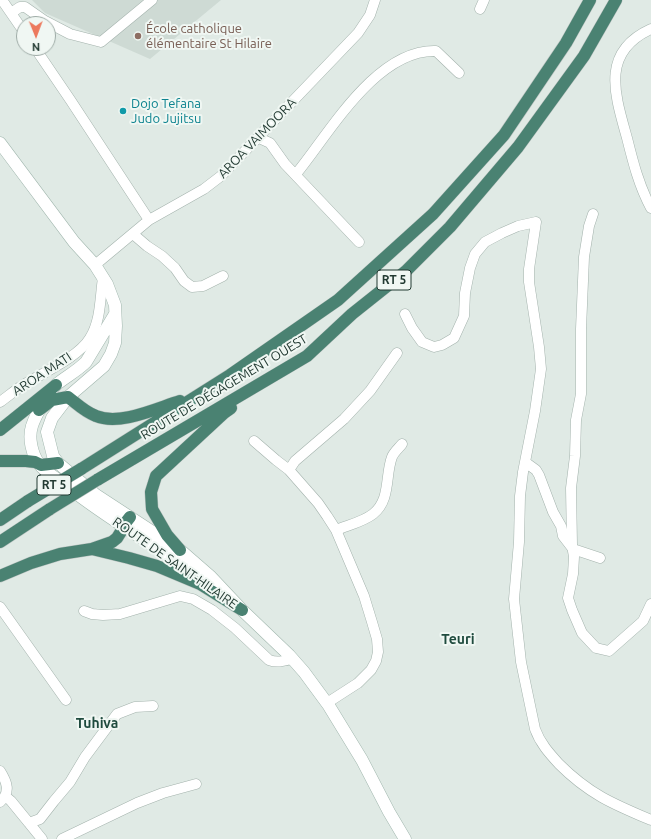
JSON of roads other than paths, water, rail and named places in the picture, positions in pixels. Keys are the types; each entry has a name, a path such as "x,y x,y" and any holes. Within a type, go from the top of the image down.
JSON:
{"highway":[{"name":"ROUTE DE DÉGAGEMENT OUEST","path":"0,520 200,394 270,348 338,300 433,214 504,135 566,43 590,0"},
{"name":"ROUTE DE DÉGAGEMENT OUEST","path":"0,542 97,480 307,356 352,314 406,271 450,228 518,147 584,56 616,0"},
{"path":"180,550 167,534 152,509 151,492 156,476 224,413 307,356"},
{"path":"0,430 56,385"},
{"path":"39,410 52,400 68,397 92,415 111,419 143,413 200,394"},
{"path":"0,461 26,461 35,462 41,465 58,463"},
{"path":"0,576 31,563 60,554 92,549 112,542 117,538 126,522"},
{"path":"92,549 156,566 200,584 242,610"}],"main road":[{"name":"ROUTE DE SAINT-HILAIRE","path":"0,143 74,242 95,265 107,284 113,298 116,313 114,343 111,354 104,366 68,397 52,418 47,432 53,456 58,463 126,522 242,610"},
{"name":"ROUTE DE SAINT-HILAIRE","path":"116,313 86,362 56,385 39,410 32,427 32,450 41,465 86,501 180,550 211,577 242,610"},
{"path":"242,610 304,672 327,703 362,760 405,839"}],"street":[{"path":"2,0 16,20"},
{"path":"11,13 20,7 25,7 45,21 70,34 101,42 152,0"},
{"name":"AROA VAIMOORA","path":"95,265 149,220 211,184 234,164 293,99 361,29 370,15 375,0"},
{"path":"651,29 636,36 626,46 616,66 614,78 619,110 632,158 640,185 651,208"},
{"path":"296,174 362,88 392,65 425,50 436,51 459,73"},
{"path":"40,56 149,220"},
{"path":"258,138 270,143 285,164 359,242"},
{"path":"594,214 589,226 584,257 581,329 581,394 576,420 575,456 571,488 572,545 574,558 573,574 568,598 582,633 596,648 609,651 643,621 651,604"},
{"path":"405,314 412,328 422,342 434,347 442,345 454,338 464,316 465,293 470,268 475,254 485,242 496,236 518,226 536,222 529,282 539,346 540,369 535,411 523,472 520,496 519,542 514,599 521,662 538,738 549,753 571,777 594,793 613,804 651,820"},
{"path":"132,234 162,256 175,268 184,281 192,287 203,286 223,276"},
{"name":"AROA MATI","path":"0,402 20,387 59,365 82,347 90,338 96,325 103,278"},
{"path":"289,470 295,461 344,418 364,396 397,352"},
{"path":"254,441 289,470 318,502 336,530 368,607 377,639 378,652 374,665 366,677 327,703"},
{"path":"336,530 373,514 382,502 387,487 393,456 402,444"},
{"path":"525,462 536,470 539,475 561,526 563,536 573,549 600,558"},
{"path":"84,610 92,614 120,614 180,596 193,599 212,610 235,628 269,660 273,662 280,662 292,659"},
{"path":"0,607 18,630 66,700"},
{"path":"29,823 40,819 54,802 118,714 135,707 153,706"},
{"path":"0,772 7,788 3,799 29,823 42,839"},
{"path":"62,839 162,793 196,784"}],"place":[{"name":"École catholique élémentaire St Hilaire","path":"138,36"},
{"name":"Dojo Tefana Judo Jujitsu","path":"123,111"}],"district":[{"name":"Teuri","path":"458,639"},
{"name":"Tuhiva","path":"97,723"}]}
